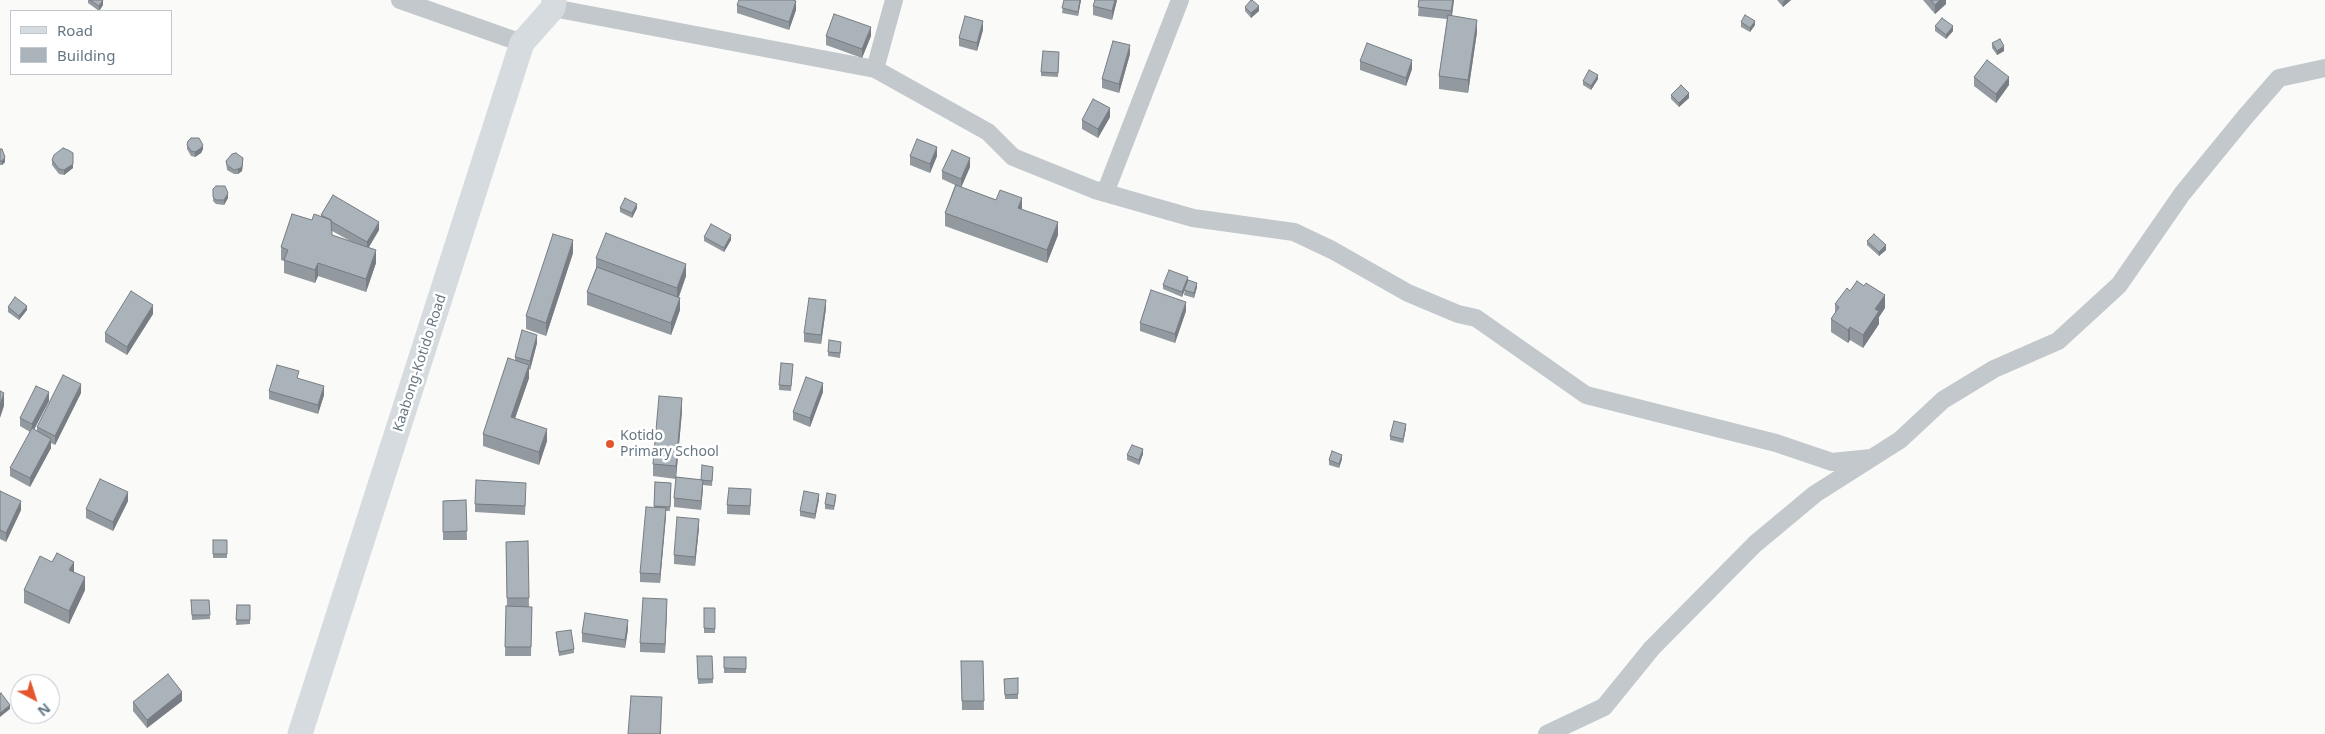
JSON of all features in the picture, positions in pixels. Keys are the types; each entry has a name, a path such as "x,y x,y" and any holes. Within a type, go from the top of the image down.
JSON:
{"main road":[{"name":"Kaabong-Kotido Road","path":"300,734 522,43 553,4"}],"street":[{"path":"400,0 522,43"},
{"path":"875,69 894,0"},
{"path":"1105,193 1180,0"},
{"path":"553,4 875,69 988,132 1013,157 1105,193 1192,218 1294,232 1332,250 1408,293 1458,314 1476,318 1586,395 1776,443 1832,462 1871,458"},
{"path":"1548,734 1604,707 1652,648 1755,544 1815,494 1900,440 1943,400 1994,369 2058,341 2119,285 2182,194 2244,117 2279,78 2325,68"}],"building":[{"path":"90,0 103,0 99,6"},
{"path":"739,0 796,1 789,22 737,5"},
{"path":"1064,0 1080,0 1078,12 1062,8"},
{"path":"1095,0 1115,0 1112,11 1093,6"},
{"path":"1251,0 1259,6 1251,13 1245,7"},
{"path":"1419,0 1453,0 1451,11 1418,7"},
{"path":"1931,0 1940,0 1935,5"},
{"path":"834,14 871,27 862,49 826,36"},
{"path":"1448,15 1477,20 1468,80 1439,76"},
{"path":"1745,15 1755,21 1750,28 1741,22"},
{"path":"965,16 983,21 977,43 959,38"},
{"path":"1942,18 1953,26 1946,35 1935,26"},
{"path":"2000,39 2004,46 1997,51 1992,43"},
{"path":"1113,41 1130,45 1119,84 1102,79"},
{"path":"1367,43 1412,60 1406,78 1360,61"},
{"path":"1043,51 1059,52 1058,73 1041,72"},
{"path":"1987,60 2009,77 1996,94 1974,77"},
{"path":"1589,70 1598,75 1591,86 1583,81"},
{"path":"1681,85 1689,93 1679,103 1671,95"},
{"path":"1093,99 1110,108 1098,129 1082,120"},
{"path":"191,138 199,138 203,145 195,152 191,151 187,145"},
{"path":"917,139 937,147 930,164 910,156"},
{"path":"63,148 73,153 73,164 64,170 59,169 52,160 54,155"},
{"path":"0,149 2,149 5,157 2,161 0,161"},
{"path":"952,150 970,158 961,179 942,171"},
{"path":"236,153 243,158 242,167 234,170 227,165 226,161 232,154"},
{"path":"956,185 996,200 1000,190 1022,198 1018,208 1058,222 1047,250 945,213"},
{"path":"216,186 225,186 228,193 224,200 216,200 213,197 213,189"},
{"path":"333,195 379,222 367,242 321,215"},
{"path":"625,198 637,204 632,213 620,208"},
{"path":"292,214 312,220 314,214 331,220 332,235 376,250 366,279 318,263 315,270 284,260 288,250 281,247"},
{"path":"711,224 731,235 724,248 704,237"},
{"path":"606,233 686,264 677,288 596,258"},
{"path":"553,234 573,240 546,323 526,316"},
{"path":"1874,234 1886,245 1879,252 1867,241"},
{"path":"597,267 680,298 671,323 587,292"},
{"path":"1169,270 1188,277 1182,292 1163,285"},
{"path":"1188,280 1197,283 1194,293 1184,290"},
{"path":"1857,281 1864,286 1866,283 1885,295 1875,309 1879,311 1863,335 1850,327 1848,330 1831,319 1839,307 1835,304 1847,288 1850,291"},
{"path":"1151,290 1186,302 1175,334 1140,323"},
{"path":"131,291 153,305 127,347 105,333"},
{"path":"15,297 27,306 19,316 8,307"},
{"path":"809,298 826,300 821,335 804,333"},
{"path":"522,330 537,335 530,361 515,357"},
{"path":"829,340 841,342 840,353 828,352"},
{"path":"508,358 529,365 511,417 547,429 539,452 483,434"},
{"path":"781,363 793,364 791,386 779,385"},
{"path":"277,365 299,371 297,378 324,386 318,405 269,391"},
{"path":"63,375 81,384 55,436 37,427"},
{"path":"806,377 823,383 810,418 793,412"},
{"path":"36,386 49,392 32,424 20,418"},
{"path":"0,391 4,393 0,405"},
{"path":"659,396 682,398 676,466 653,464"},
{"path":"1394,421 1406,424 1403,439 1390,436"},
{"path":"32,428 51,439 30,478 10,468"},
{"path":"1132,445 1143,449 1139,460 1127,455"},
{"path":"1332,451 1342,455 1339,464 1329,460"},
{"path":"702,465 713,467 712,481 701,480"},
{"path":"676,477 703,480 701,501 674,498"},
{"path":"100,479 128,492 113,522 86,509"},
{"path":"476,480 526,483 525,506 475,504"},
{"path":"655,482 671,483 670,507 654,506"},
{"path":"729,488 751,489 750,506 727,505"},
{"path":"0,491 21,501 6,533 0,530"},
{"path":"804,491 819,494 815,514 800,511"},
{"path":"827,493 836,495 834,506 825,504"},
{"path":"466,500 467,531 443,532 443,501"},
{"path":"646,507 666,508 660,574 640,573"},
{"path":"677,517 699,519 695,557 674,555"},
{"path":"213,540 227,540 227,554 213,554"},
{"path":"528,541 529,598 507,598 506,542"},
{"path":"57,553 74,562 69,570 85,577 69,611 24,590 40,556 52,562"},
{"path":"643,598 667,599 665,644 640,643"},
{"path":"191,600 209,600 210,615 192,615"},
{"path":"237,605 250,605 250,620 236,620"},
{"path":"506,606 532,607 531,647 505,647"},
{"path":"704,608 715,608 715,629 704,628"},
{"path":"585,613 628,620 625,640 582,633"},
{"path":"571,630 574,649 559,652 556,632"},
{"path":"697,656 712,656 713,679 698,679"},
{"path":"724,657 746,657 746,669 724,668"},
{"path":"961,661 983,661 984,701 962,701"},
{"path":"168,674 182,692 147,720 133,702"},
{"path":"1018,678 1018,694 1005,695 1004,679"},
{"path":"0,694 10,705 0,713"},
{"path":"631,696 662,697 660,734 628,734"}],"place":[{"name":"Kotido Primary School","path":"610,444"}]}
